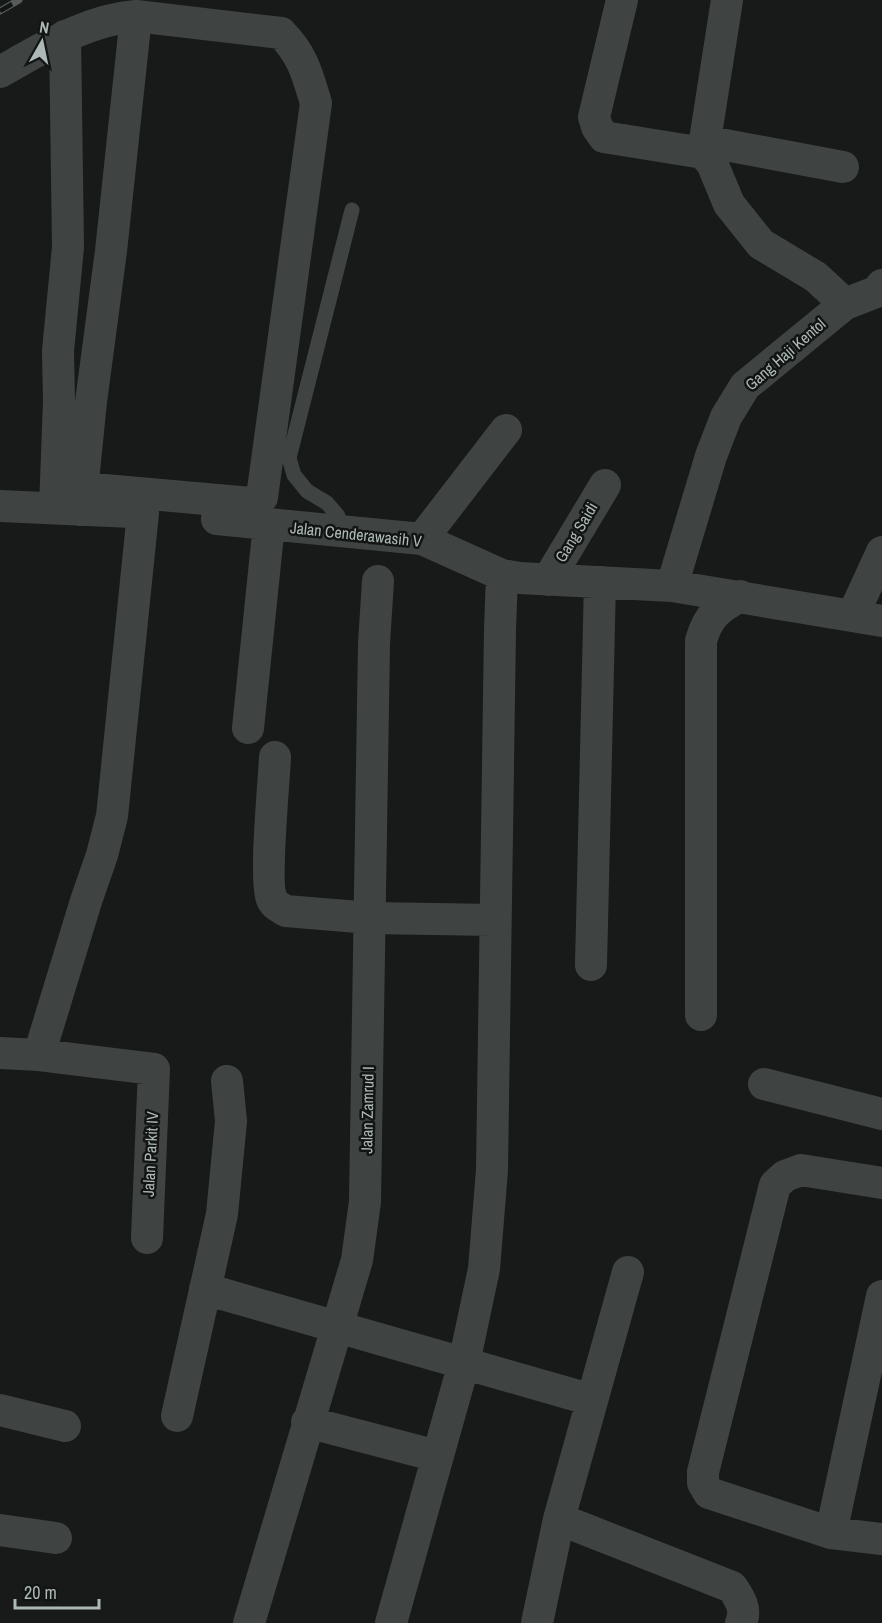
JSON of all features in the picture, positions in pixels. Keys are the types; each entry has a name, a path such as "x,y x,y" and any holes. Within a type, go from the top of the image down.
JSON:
{"street":[{"path":"622,0 594,117 604,137 703,147 843,167"},
{"path":"727,0 703,147 729,204 761,244 816,277 845,304"},
{"path":"68,499 91,402 111,251 136,16"},
{"path":"0,72 65,36 116,18 136,16 281,33 295,47 316,103 262,497 251,503 68,499 0,488"},
{"path":"65,36 68,247 58,351 59,401 68,499"},
{"path":"68,247 111,251"},
{"name":"Gang Haji Kentol","path":"672,586 711,456 726,417 745,386 845,304 876,292 882,285"},
{"path":"59,401 91,402"},
{"path":"422,539 506,430"},
{"name":"Gang Saidi","path":"548,580 605,485"},
{"name":"Jalan Cenderawasih V","path":"0,506 68,499 143,513 422,539 502,575 548,580 672,586 867,618"},
{"path":"0,1053 39,1055 102,855 112,816 143,513"},
{"path":"248,728 269,524"},
{"path":"867,618 882,552"},
{"path":"391,1623 464,1363 484,1269 492,1170 502,575"},
{"name":"Jalan Zamrud I","path":"249,1623 357,1260 365,1202 374,655 378,581"},
{"path":"591,964 600,582"},
{"path":"701,1015 702,641 705,625 713,615 740,596"},
{"path":"275,758 269,872 271,898 277,906 286,911 370,918 495,920"},
{"name":"Jalan Parkit IV","path":"39,1055 154,1069 147,1238"},
{"path":"177,1416 222,1214 231,1121 227,1081"},
{"path":"764,1084 882,1114"},
{"path":"882,1183 801,1170 785,1176 775,1185 703,1472 703,1484 709,1493 831,1533 882,1539"},
{"path":"537,1623 559,1520 628,1272"},
{"path":"205,1289 592,1400"},
{"path":"831,1533 882,1296"},
{"path":"0,1410 65,1426"},
{"path":"308,1422 437,1456"},
{"path":"559,1520 732,1587 741,1601 744,1616 741,1623"},
{"path":"0,1530 56,1538"}],"lane":[{"path":"340,531 338,516 327,503 307,490 294,475 289,458 352,210"}],"railway":[{"path":"0,11 19,0"}]}
